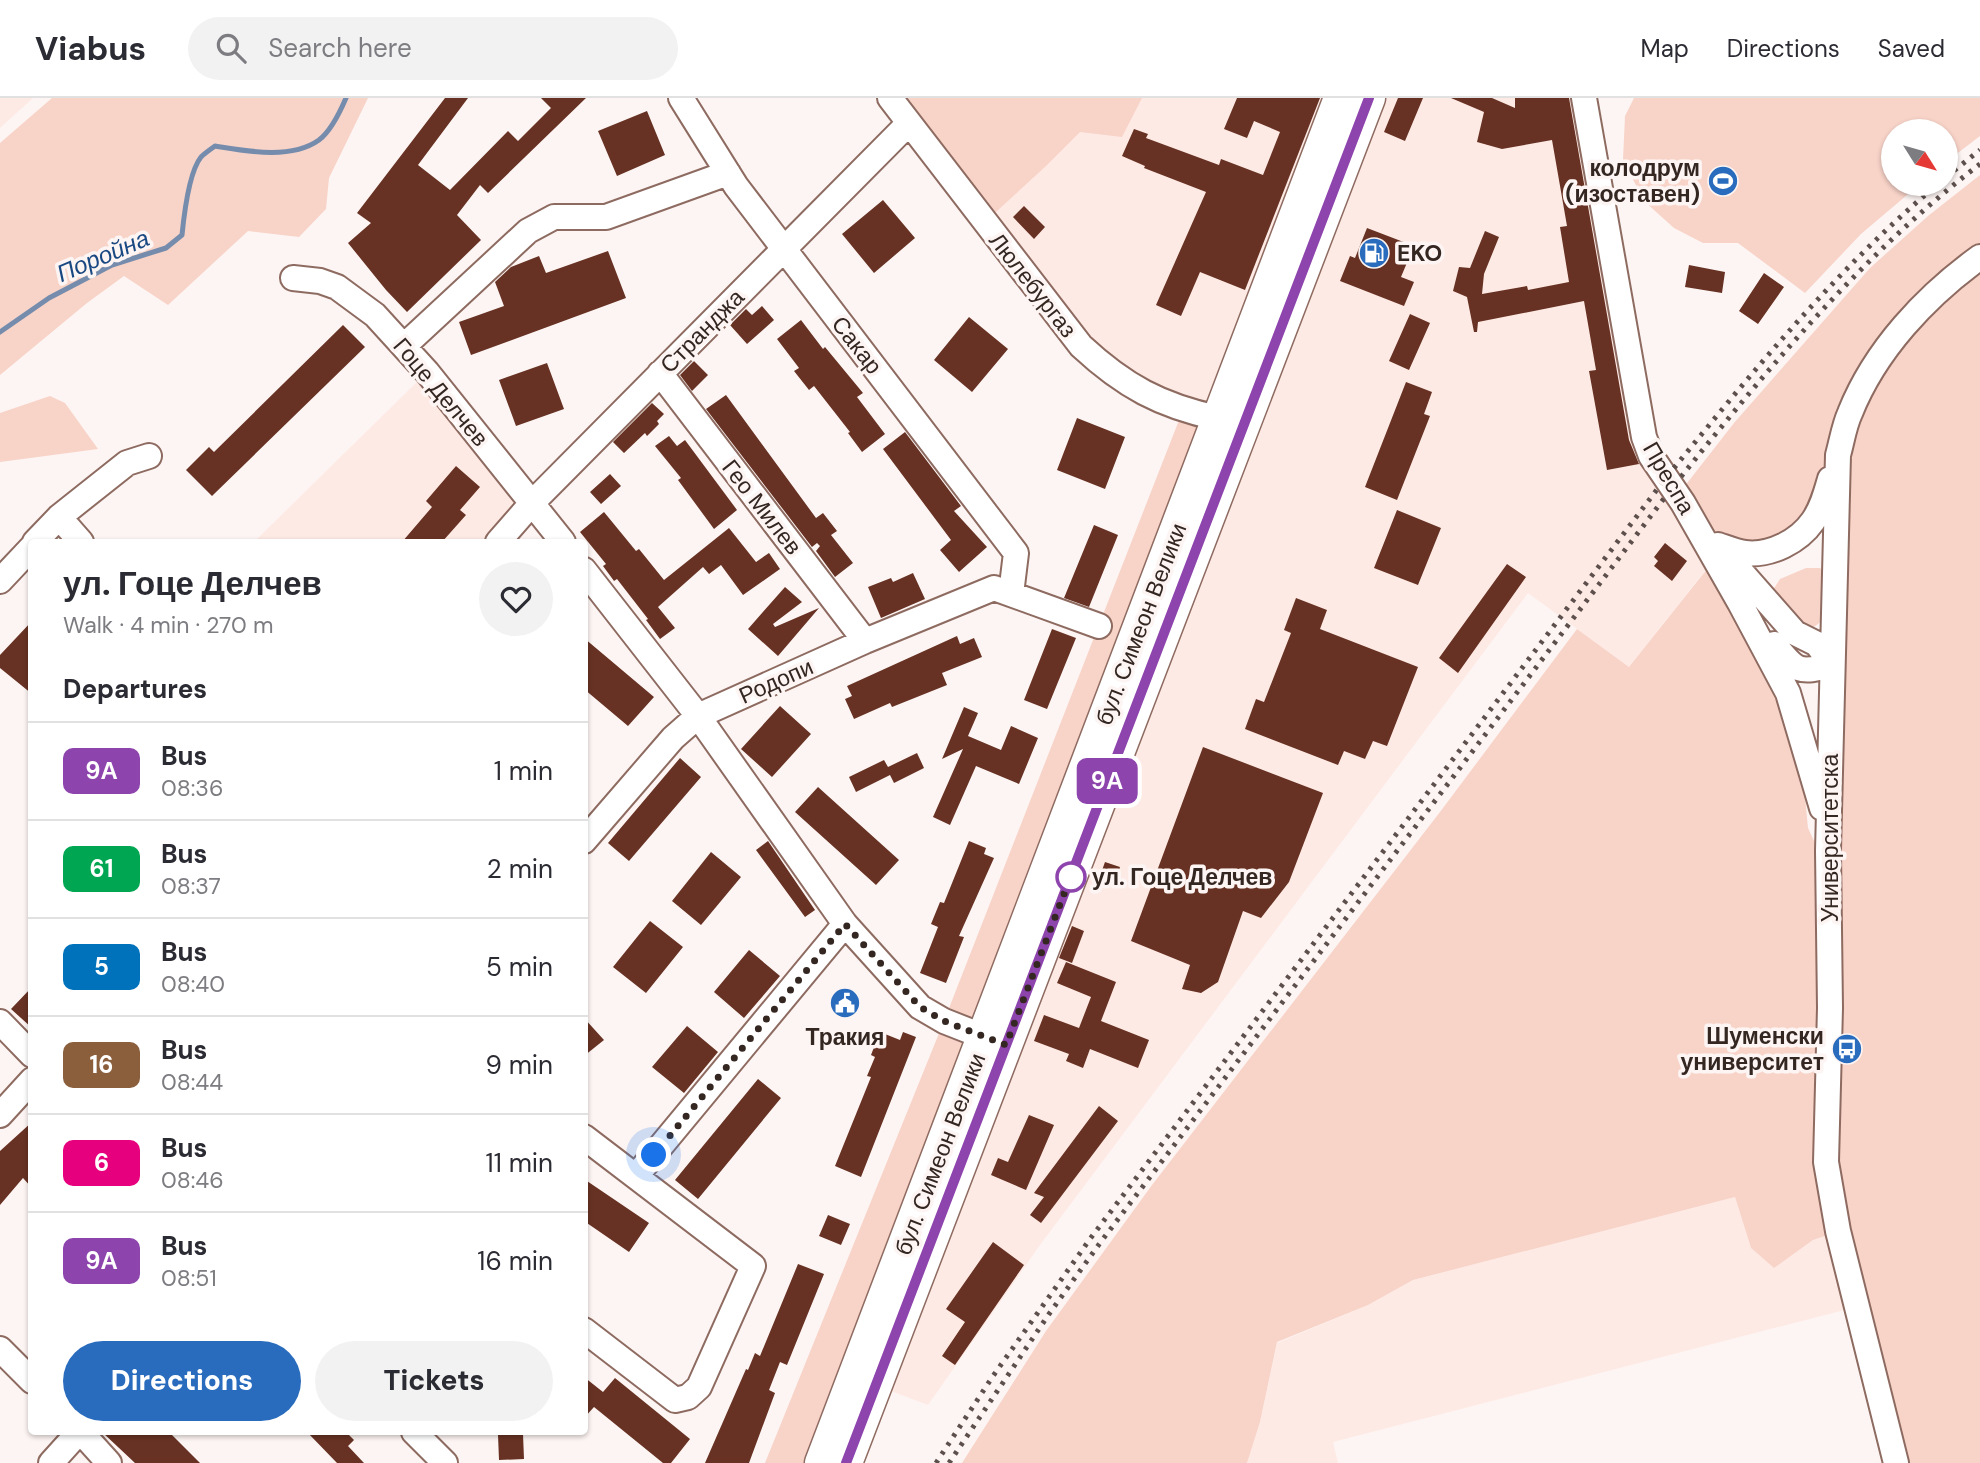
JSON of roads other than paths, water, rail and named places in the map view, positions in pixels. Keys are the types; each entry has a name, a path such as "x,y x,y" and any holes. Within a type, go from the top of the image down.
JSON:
{"main road":[{"name":"бул. Симеон Велики","path":"846,1463 1218,418 1340,98"},
{"name":"бул. Симеон Велики","path":"821,1463 995,1042 1368,98"}],"street":[{"name":"Сакар","path":"681,98 728,173 783,250 1016,553 1012,594"},
{"name":"Люлебургаз","path":"890,98 1081,346 1108,372 1138,390 1183,410 1218,418"},
{"name":"Преспа","path":"1584,98 1644,436 1651,456 1716,552 1788,693 1829,833"},
{"name":"Странджа","path":"501,539 532,503 909,123"},
{"path":"404,346 528,231 554,217 606,217 728,173"},
{"name":"Университетска","path":"1896,1463 1838,1231 1826,1162 1830,1008 1829,833 1838,455 1849,414 1869,374 1887,348 1911,318 1950,279 1980,257"},
{"name":"Гоце Делчев","path":"293,278 320,281 337,288 375,315 404,346 561,539"},
{"name":"Гео Милев","path":"660,373 865,641"},
{"path":"1716,552 1772,552 1794,539 1813,522 1824,500 1838,455"},
{"path":"38,539 59,517 127,463 149,456"},
{"path":"59,517 78,539"},
{"path":"0,580 28,551"},
{"path":"1716,552 1796,633 1817,645 1832,665 1808,672 1792,666 1740,603"},
{"path":"588,575 698,716 845,924 920,1007 944,1021 995,1042"},
{"name":"Родопи","path":"588,836 673,738 698,716 865,641 994,588 1012,594"},
{"path":"1012,594 1099,626"},
{"path":"636,1176 845,924"},
{"path":"0,1022 28,1051"},
{"path":"0,1115 28,1084"},
{"path":"588,1140 753,1266 699,1387 688,1397 676,1400 588,1333"},
{"path":"0,1349 28,1377"},
{"path":"51,1463 77,1435"},
{"path":"83,1435 109,1463"},
{"path":"417,1435 445,1463"}],"waterway":[{"name":"Поройна","path":"0,332 49,298 112,265 166,248 182,235 193,173 201,157 215,146 268,152 308,146 327,132 346,98"}],"railway":[{"path":"1958,167 1980,150"},
{"path":"949,1463 1100,1243 1672,488 1816,317 1895,237 1936,199 1980,164"},
{"path":"936,1463 993,1376 1090,1239 1665,479 1795,325 1864,252 1924,196"}],"place":[{"name":"колодрум (изоставен)","path":"1723,181"},
{"name":"EKO","path":"1374,253"},
{"name":"ул. Гоце Делчев","path":"1071,877"},
{"name":"Тракия","path":"845,1003"},
{"name":"Шуменски университет","path":"1847,1049"}]}
